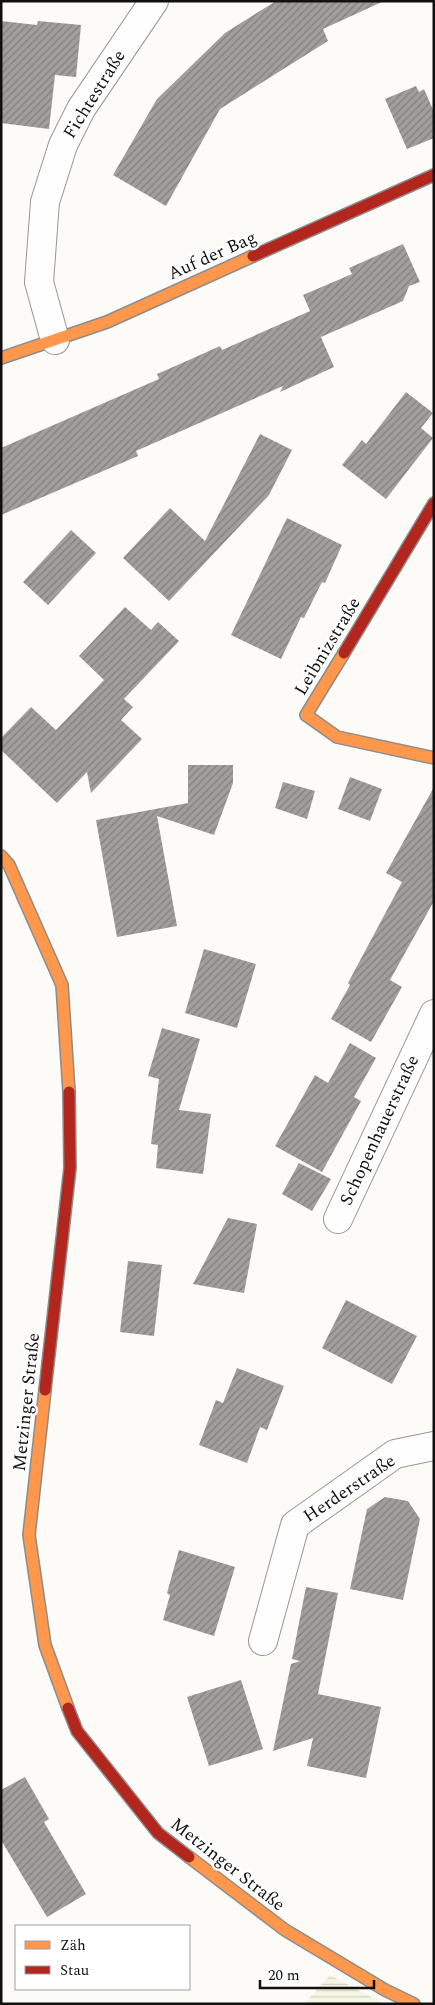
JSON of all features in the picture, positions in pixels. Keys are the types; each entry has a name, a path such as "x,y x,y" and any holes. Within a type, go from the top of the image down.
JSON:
{"main road":[{"name":"Auf der Bag","path":"1,358 107,322 434,175"},
{"name":"Leibnizstraße","path":"434,503 306,715 337,737 434,758"},
{"name":"Metzinger Straße","path":"1,856 9,865 62,985 69,1076 70,1168 29,1535 44,1645 77,1731 158,1833 285,1930 385,1990 414,2004"}],"street":[{"name":"Fichtestraße","path":"55,340 39,282 45,202 63,145 81,109 154,1"},
{"name":"Schopenhauerstraße","path":"338,1219 434,1014"},
{"name":"Herderstraße","path":"263,1641 295,1525 395,1454 434,1446"}],"green space":[{"path":"330,1975 384,2004 304,2004"}],"building":[{"path":"276,1 384,1 323,29 328,41 220,109 166,206 113,175 157,99 225,33"},
{"path":"1,21 37,25 38,21 81,25 76,77 55,75 49,129 1,123"},
{"path":"416,86 419,92 424,89 434,112 434,138 407,149 385,99"},
{"path":"403,244 420,282 409,286 403,301 321,337 317,328 334,367 280,392 283,386 136,451 138,456 1,515 1,448 159,379 157,374 220,346 222,350 310,311 303,295 352,274 349,268"},
{"path":"406,392 433,413 421,428 433,438 386,499 342,465 362,440 366,444"},
{"path":"260,434 292,450 269,495 169,601 123,558 170,508 205,541"},
{"path":"287,518 342,545 325,583 322,582 304,618 301,617 281,659 231,635"},
{"path":"71,530 96,553 48,605 23,582"},
{"path":"125,607 151,630 158,622 179,641 124,699 133,707 121,720 142,739 91,793 87,772 57,803 1,750 1,738 31,707 56,730 104,680 79,656"},
{"path":"188,765 233,765 233,783 214,835 157,816 177,926 117,937 96,820 188,803"},
{"path":"350,777 382,789 370,821 338,809"},
{"path":"283,782 315,791 307,819 275,808"},
{"path":"434,787 434,901 390,980 402,987 371,1042 331,1019 402,882 386,873"},
{"path":"204,949 256,964 237,1028 185,1013"},
{"path":"162,1028 200,1039 179,1110 211,1114 203,1174 156,1168 158,1145 151,1144 159,1079 148,1076"},
{"path":"350,1043 376,1058 354,1097 361,1101 322,1172 275,1146 315,1075 328,1083"},
{"path":"299,1163 331,1179 312,1211 282,1194"},
{"path":"228,1218 257,1224 244,1293 193,1284"},
{"path":"128,1261 162,1265 154,1336 120,1332"},
{"path":"346,1300 417,1336 392,1384 322,1348"},
{"path":"237,1368 284,1386 267,1430 260,1427 247,1463 199,1445 216,1400 223,1403"},
{"path":"385,1497 408,1501 420,1519 403,1600 350,1589 367,1509"},
{"path":"179,1550 235,1567 214,1636 163,1620 170,1595 167,1593"},
{"path":"306,1587 338,1593 318,1694 381,1707 366,1778 307,1766 313,1738 273,1751 291,1664 300,1661 292,1659"},
{"path":"241,1680 263,1749 209,1766 187,1697"},
{"path":"25,1777 49,1819 44,1822 86,1894 47,1917 1,1840 1,1790"}],"traffic: slow":[{"path":"1,358 107,322 253,256"},
{"path":"344,653 306,715 337,737 434,758"},
{"path":"1,856 9,865 62,985 69,1092"},
{"path":"45,1390 29,1535 45,1645 68,1708"},
{"path":"189,1857 285,1930 385,1990 414,2004"}],"traffic: jam":[{"path":"253,256 434,175"},
{"path":"344,653 434,503"},
{"path":"45,1390 70,1168 69,1092"},
{"path":"68,1708 77,1731 158,1833 189,1857"}]}
